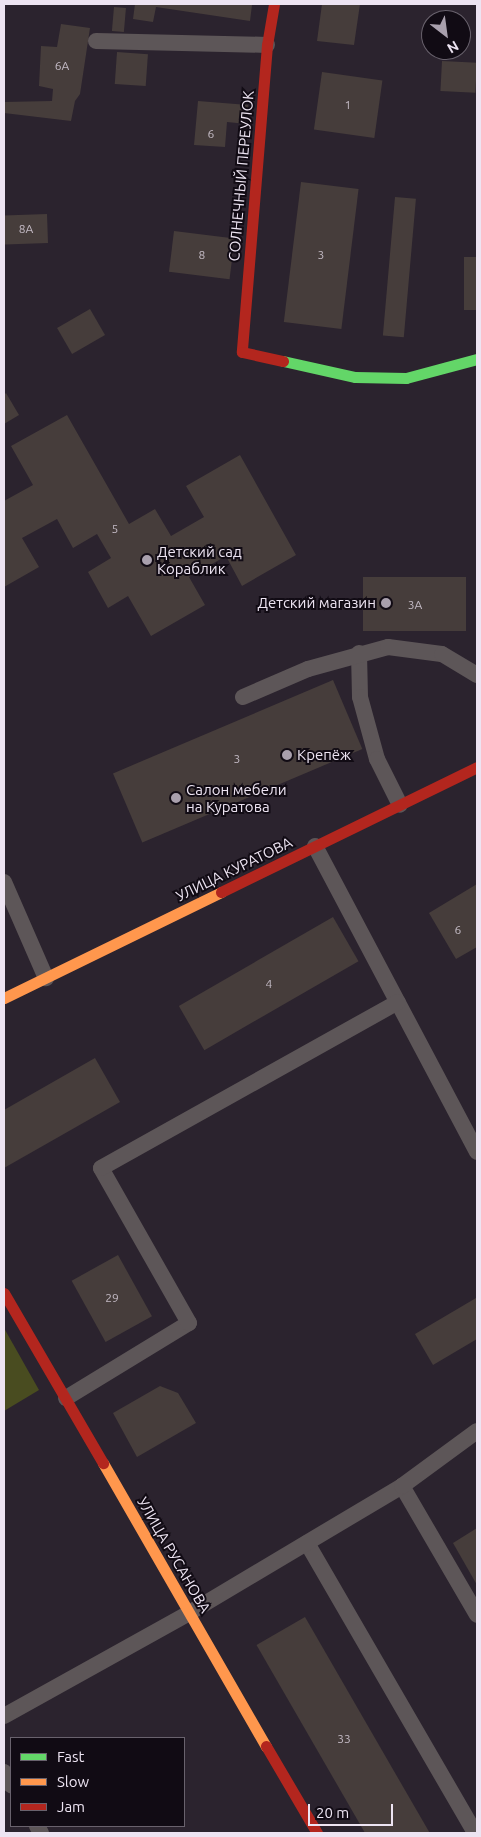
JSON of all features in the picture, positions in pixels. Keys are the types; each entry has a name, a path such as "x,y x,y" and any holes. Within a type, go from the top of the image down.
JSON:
{"street":[{"name":"СОЛНЕЧНЫЙ ПЕРЕУЛОК","path":"274,4 267,45 242,352 355,376 406,378 477,359"},
{"name":"УЛИЦА КУРАТОВА","path":"4,998 477,767"},
{"name":"УЛИЦА РУСАНОВА","path":"4,1293 316,1833"}],"lane":[{"path":"96,41 267,45"},
{"path":"243,697 308,669 388,647 442,654 477,675"},
{"path":"360,654 360,697 364,714 377,759 400,805"},
{"path":"315,846 477,1152"},
{"path":"4,882 46,978"},
{"path":"66,1398 189,1323 101,1168 398,1002"},
{"path":"4,1716 189,1613 402,1486 477,1431"},
{"path":"402,1486 477,1614"},
{"path":"306,1543 475,1833"},
{"path":"4,1772 10,1783"}],"green space":[{"path":"4,1328 39,1390 4,1411"}],"building":[{"path":"135,4 252,5 250,21 156,7 153,22 133,19"},
{"path":"322,4 360,4 354,45 317,41"},
{"path":"114,7 126,8 124,32 112,31"},
{"path":"61,24 90,28 80,94 75,101 71,121 4,113 4,102 52,101 53,89 39,86 41,46 57,47"},
{"path":"117,52 148,54 146,86 115,84"},
{"path":"442,61 477,63 475,93 440,91"},
{"path":"322,72 382,80 374,138 314,129"},
{"path":"198,101 248,105 247,124 227,122 225,147 194,145"},
{"path":"301,182 359,189 341,329 284,322"},
{"path":"395,197 416,199 404,337 383,335"},
{"path":"47,214 48,243 5,244 4,216"},
{"path":"174,231 235,238 230,279 169,272"},
{"path":"464,257 477,257 477,310 464,310"},
{"path":"90,309 105,335 72,354 57,328"},
{"path":"6,393 19,415 4,424 4,395"},
{"path":"67,415 129,524 155,509 171,536 204,517 186,486 240,455 296,555 242,586 226,556 189,577 205,605 151,636 128,596 108,608 88,572 111,558 97,534 73,548 57,519 22,538 39,567 4,587 4,501 33,485 11,446"},
{"path":"363,577 466,577 466,631 363,631"},
{"path":"333,680 362,749 142,842 113,773"},
{"path":"477,884 477,947 456,959 429,913"},
{"path":"333,917 359,961 204,1050 179,1006"},
{"path":"95,1058 120,1102 4,1168 4,1110"},
{"path":"118,1255 152,1316 106,1342 72,1281"},
{"path":"476,1298 477,1339 433,1365 415,1334"},
{"path":"160,1386 178,1393 196,1423 137,1457 113,1413"},
{"path":"477,1528 477,1585 453,1543"},
{"path":"305,1617 430,1833 365,1833 257,1645"}],"traffic: fast":[{"path":"283,361 355,377 406,378 477,359"}],"traffic: slow":[{"path":"4,998 221,892"},
{"path":"103,1463 266,1746"}],"traffic: jam":[{"path":"274,4 267,45 242,352 283,361"},
{"path":"221,892 477,767"},
{"path":"4,1293 103,1463"},
{"path":"266,1746 317,1833"}],"place":[{"name":"Детский сад Кораблик","path":"147,560"},
{"name":"Детский магазин","path":"386,603"},
{"name":"Крепёж","path":"287,755"},
{"name":"Салон мебели на Куратова","path":"176,798"}]}
